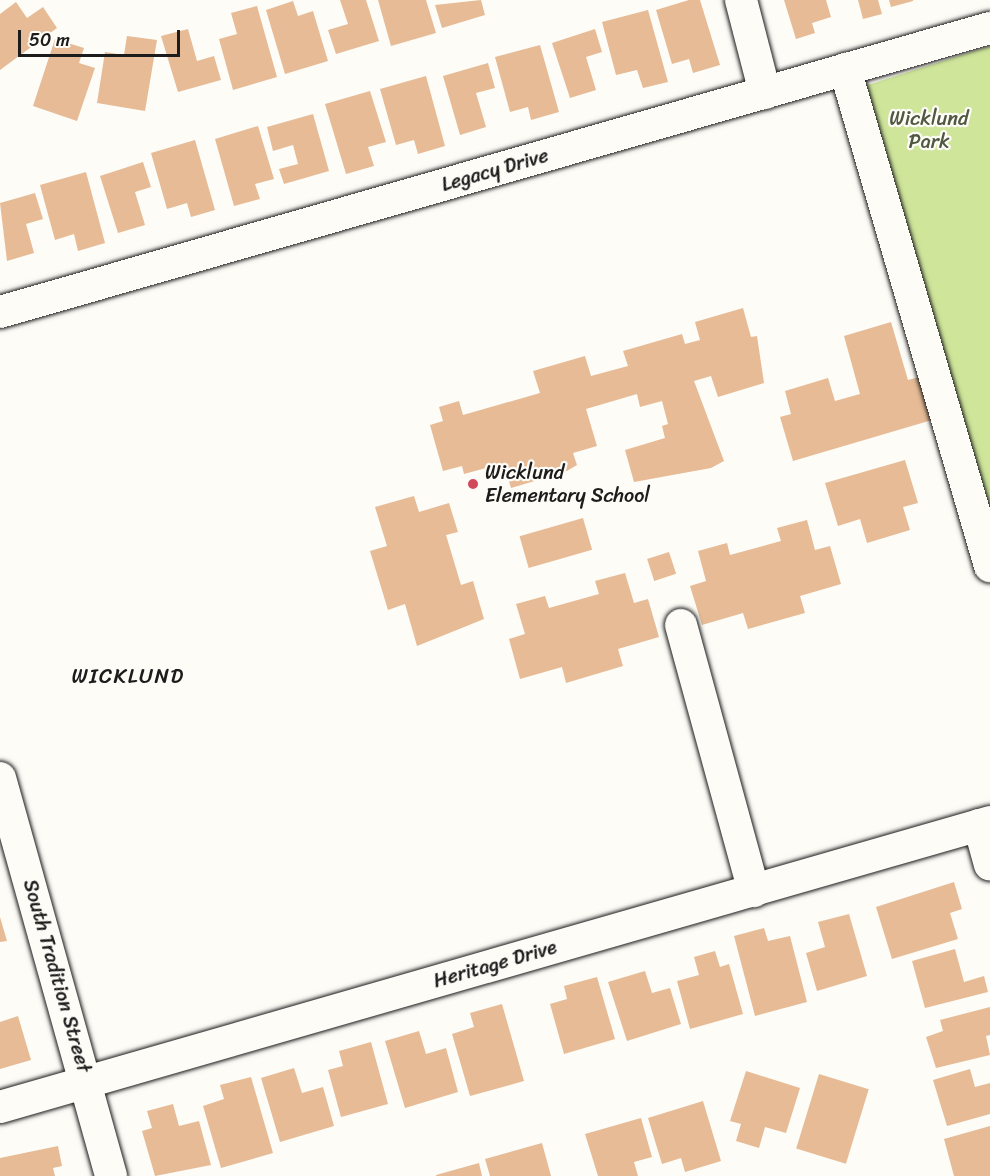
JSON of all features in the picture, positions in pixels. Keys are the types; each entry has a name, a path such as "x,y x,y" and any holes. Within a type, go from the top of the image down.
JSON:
{"street":[{"path":"741,0 765,93"},
{"name":"Legacy Drive","path":"0,312 990,28"},
{"path":"845,69 990,567"},
{"path":"681,625 754,891"},
{"name":"South Tradition Street","path":"0,778 87,1080 111,1176"},
{"path":"985,824 990,865"},
{"name":"Heritage Drive","path":"0,1107 87,1080 985,824"}],"green space":[{"name":"Wicklund Park","path":"990,46 990,554 855,89"}],"building":[{"path":"340,0 366,0 379,41 336,54 328,30 348,24"},
{"path":"378,0 426,0 436,33 391,46"},
{"path":"481,0 485,15 442,28 435,5"},
{"path":"689,0 700,0 720,65 693,73 689,59 672,64 656,10"},
{"path":"784,0 826,0 831,17 812,23 815,33 796,39"},
{"path":"858,0 878,0 882,14 863,19"},
{"path":"889,0 913,0 913,1 891,7"},
{"path":"293,1 298,16 313,11 328,61 285,74 266,10"},
{"path":"16,2 27,18 43,7 57,28 0,70 0,14"},
{"path":"257,6 277,77 233,90 219,39 237,34 231,13"},
{"path":"648,10 668,82 643,88 637,70 616,75 602,22"},
{"path":"188,29 197,61 214,56 221,80 178,92 161,36"},
{"path":"595,29 602,52 586,57 596,90 570,98 552,43"},
{"path":"127,36 157,40 145,111 97,103 105,52 124,55"},
{"path":"55,39 84,48 79,63 95,68 77,121 33,106"},
{"path":"540,45 559,112 531,120 528,107 510,112 495,57"},
{"path":"488,63 495,88 476,93 486,127 460,135 443,76"},
{"path":"426,76 445,146 418,154 414,140 396,145 380,89"},
{"path":"370,91 386,142 368,147 374,166 346,174 325,104"},
{"path":"313,114 329,171 284,184 279,169 298,164 293,145 273,151 267,127"},
{"path":"258,126 274,179 255,184 260,199 234,206 215,139"},
{"path":"195,140 215,210 191,217 187,203 167,209 151,153"},
{"path":"143,162 151,187 135,192 145,225 118,233 100,176"},
{"path":"86,172 105,243 78,251 74,234 55,240 40,185"},
{"path":"35,193 43,219 26,224 34,253 7,261 0,203"},
{"path":"743,308 751,337 757,336 764,383 718,397 711,376 694,381 724,461 711,468 634,482 625,450 665,438 662,426 668,424 662,401 640,407 637,394 586,409 597,446 573,453 577,465 565,472 511,488 506,471 488,477 486,468 464,474 462,466 443,471 430,425 443,421 439,407 459,401 463,415 540,393 533,371 585,356 591,376 628,366 623,351 682,334 685,344 700,340 695,322"},
{"path":"891,322 908,380 919,377 932,420 793,461 780,417 791,414 785,391 828,378 835,401 860,394 844,336"},
{"path":"905,460 918,503 903,507 910,530 867,543 860,519 838,526 825,483"},
{"path":"414,496 419,512 449,503 458,532 446,535 461,585 473,581 484,619 417,646 405,604 388,610 370,551 387,546 375,507"},
{"path":"583,518 592,550 529,568 520,536"},
{"path":"807,520 815,550 830,546 841,584 800,596 805,613 748,629 743,613 702,625 690,586 706,581 698,551 727,543 730,555 781,541 777,528"},
{"path":"669,552 676,574 654,581 647,559"},
{"path":"625,573 634,603 648,599 659,637 618,649 623,666 566,683 562,667 520,679 509,639 525,634 516,604 545,596 549,608 599,594 595,581"},
{"path":"954,882 962,909 950,913 958,939 892,959 876,907"},
{"path":"849,914 867,976 817,991 806,953 825,947 818,922"},
{"path":"0,917 7,941 0,942"},
{"path":"764,928 768,941 790,936 807,1002 755,1016 734,936"},
{"path":"955,949 964,982 984,976 988,992 925,1008 912,961"},
{"path":"715,951 720,967 729,964 743,1014 690,1029 677,981 699,975 694,957"},
{"path":"645,971 652,993 670,988 681,1024 627,1041 608,982"},
{"path":"597,977 615,1039 564,1054 550,1004 567,999 564,986"},
{"path":"502,1004 524,1081 470,1096 452,1034 474,1027 470,1013"},
{"path":"990,1007 990,1035 986,1036 990,1055 936,1068 926,1037 943,1031 940,1020"},
{"path":"18,1016 31,1060 0,1069 0,1022"},
{"path":"419,1031 426,1054 446,1048 458,1092 405,1108 385,1041"},
{"path":"371,1042 388,1104 341,1117 328,1070 343,1066 339,1051"},
{"path":"294,1068 302,1093 323,1087 334,1126 280,1142 261,1078"},
{"path":"970,1069 975,1087 990,1083 990,1114 947,1126 933,1080"},
{"path":"746,1071 800,1088 786,1133 765,1127 759,1148 736,1141 741,1124 730,1121"},
{"path":"819,1074 869,1089 846,1164 796,1149"},
{"path":"251,1077 273,1153 221,1168 203,1106 224,1099 220,1085"},
{"path":"703,1101 721,1161 685,1172 681,1158 662,1164 648,1118"},
{"path":"173,1104 179,1126 199,1121 211,1165 155,1176 142,1131 152,1128 147,1111"},
{"path":"641,1118 652,1157 634,1162 638,1176 598,1176 585,1134"},
{"path":"990,1126 990,1176 954,1176 944,1139"},
{"path":"542,1143 551,1176 490,1176 485,1159"},
{"path":"58,1146 62,1166 53,1168 55,1176 0,1176 0,1158"},
{"path":"479,1163 482,1176 436,1176 436,1175"}],"place":[{"name":"Wicklund Elementary School","path":"473,484"}],"district":[{"name":"WICKLUND","path":"128,676"}]}
